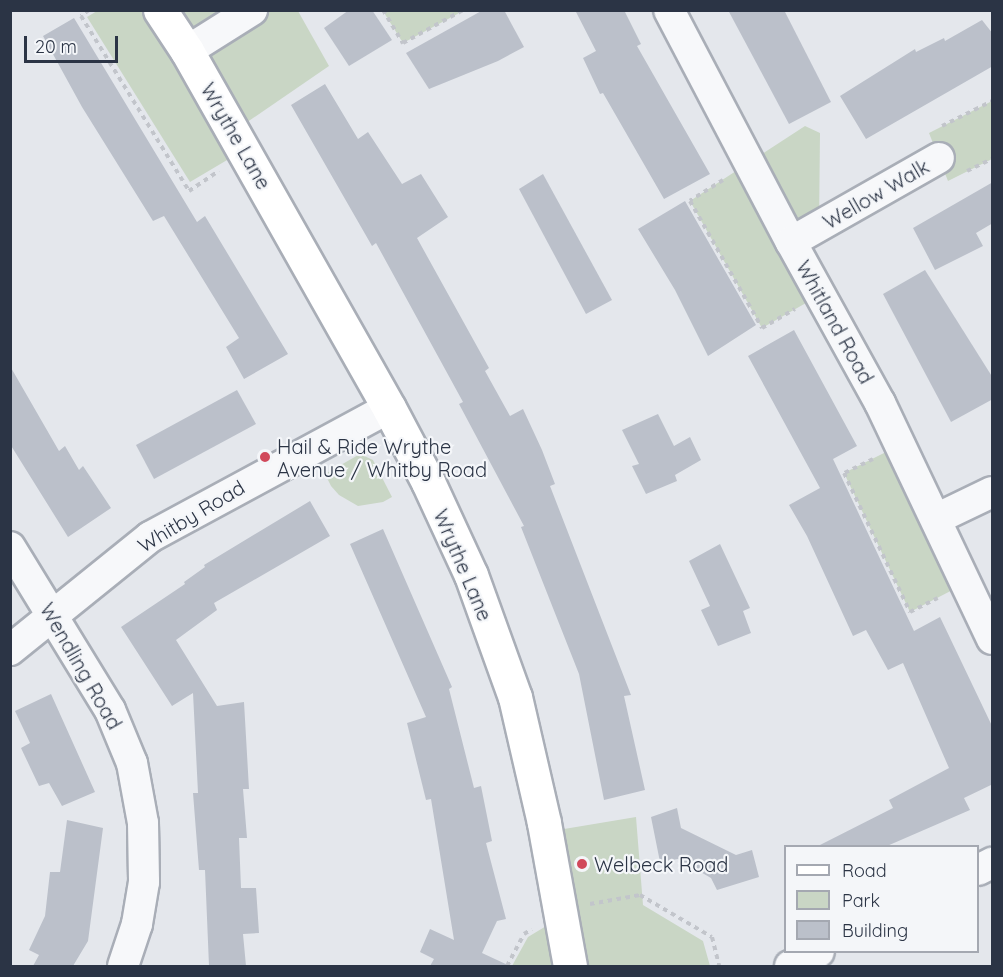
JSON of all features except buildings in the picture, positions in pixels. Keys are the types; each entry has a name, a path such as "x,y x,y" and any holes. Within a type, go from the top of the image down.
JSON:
{"main road":[{"name":"Wrythe Lane","path":"160,10 187,51 246,153 389,408 428,482 471,575 515,698 562,909 570,966"}],"street":[{"path":"187,51 252,10"},
{"name":"Whitland Road","path":"669,10 900,445 993,639"},
{"name":"Wellow Walk","path":"791,242 939,158"},
{"name":"Whitby Road","path":"10,650 150,537 389,408"},
{"path":"936,519 993,492"},
{"name":"Wendling Road","path":"10,547 110,710 132,763 143,822 144,882 137,924 123,966"},
{"path":"979,870 993,863"},
{"path":"790,966 815,953"}],"path":[{"path":"89,10 81,16 189,191 246,153"},
{"path":"383,10 403,43 463,10"},
{"name":"Wellow Walk","path":"939,158 929,133 993,101"},
{"path":"749,164 690,201 762,328 820,295"},
{"path":"900,445 844,473 910,612 966,583"},
{"path":"562,909 640,895 712,937 719,966"}],"green space":[{"path":"97,11 154,11 244,150 190,182 87,17"},
{"path":"171,11 298,11 329,66 240,127"},
{"path":"383,11 463,11 403,43"},
{"path":"992,101 992,159 948,181 929,133"},
{"path":"805,126 820,133 819,226 792,242 820,295 762,328 690,201"},
{"path":"900,445 966,583 910,612 844,473"},
{"path":"360,454 373,460 392,497 383,502 358,506 339,495 331,486 325,474"},
{"path":"636,817 643,905 703,941 710,966 512,966 528,937 571,911 552,831"}],"place":[{"name":"Hail & Ride Wrythe Avenue / Whitby Road","path":"265,457"},
{"name":"Welbeck Road","path":"582,864"}]}
